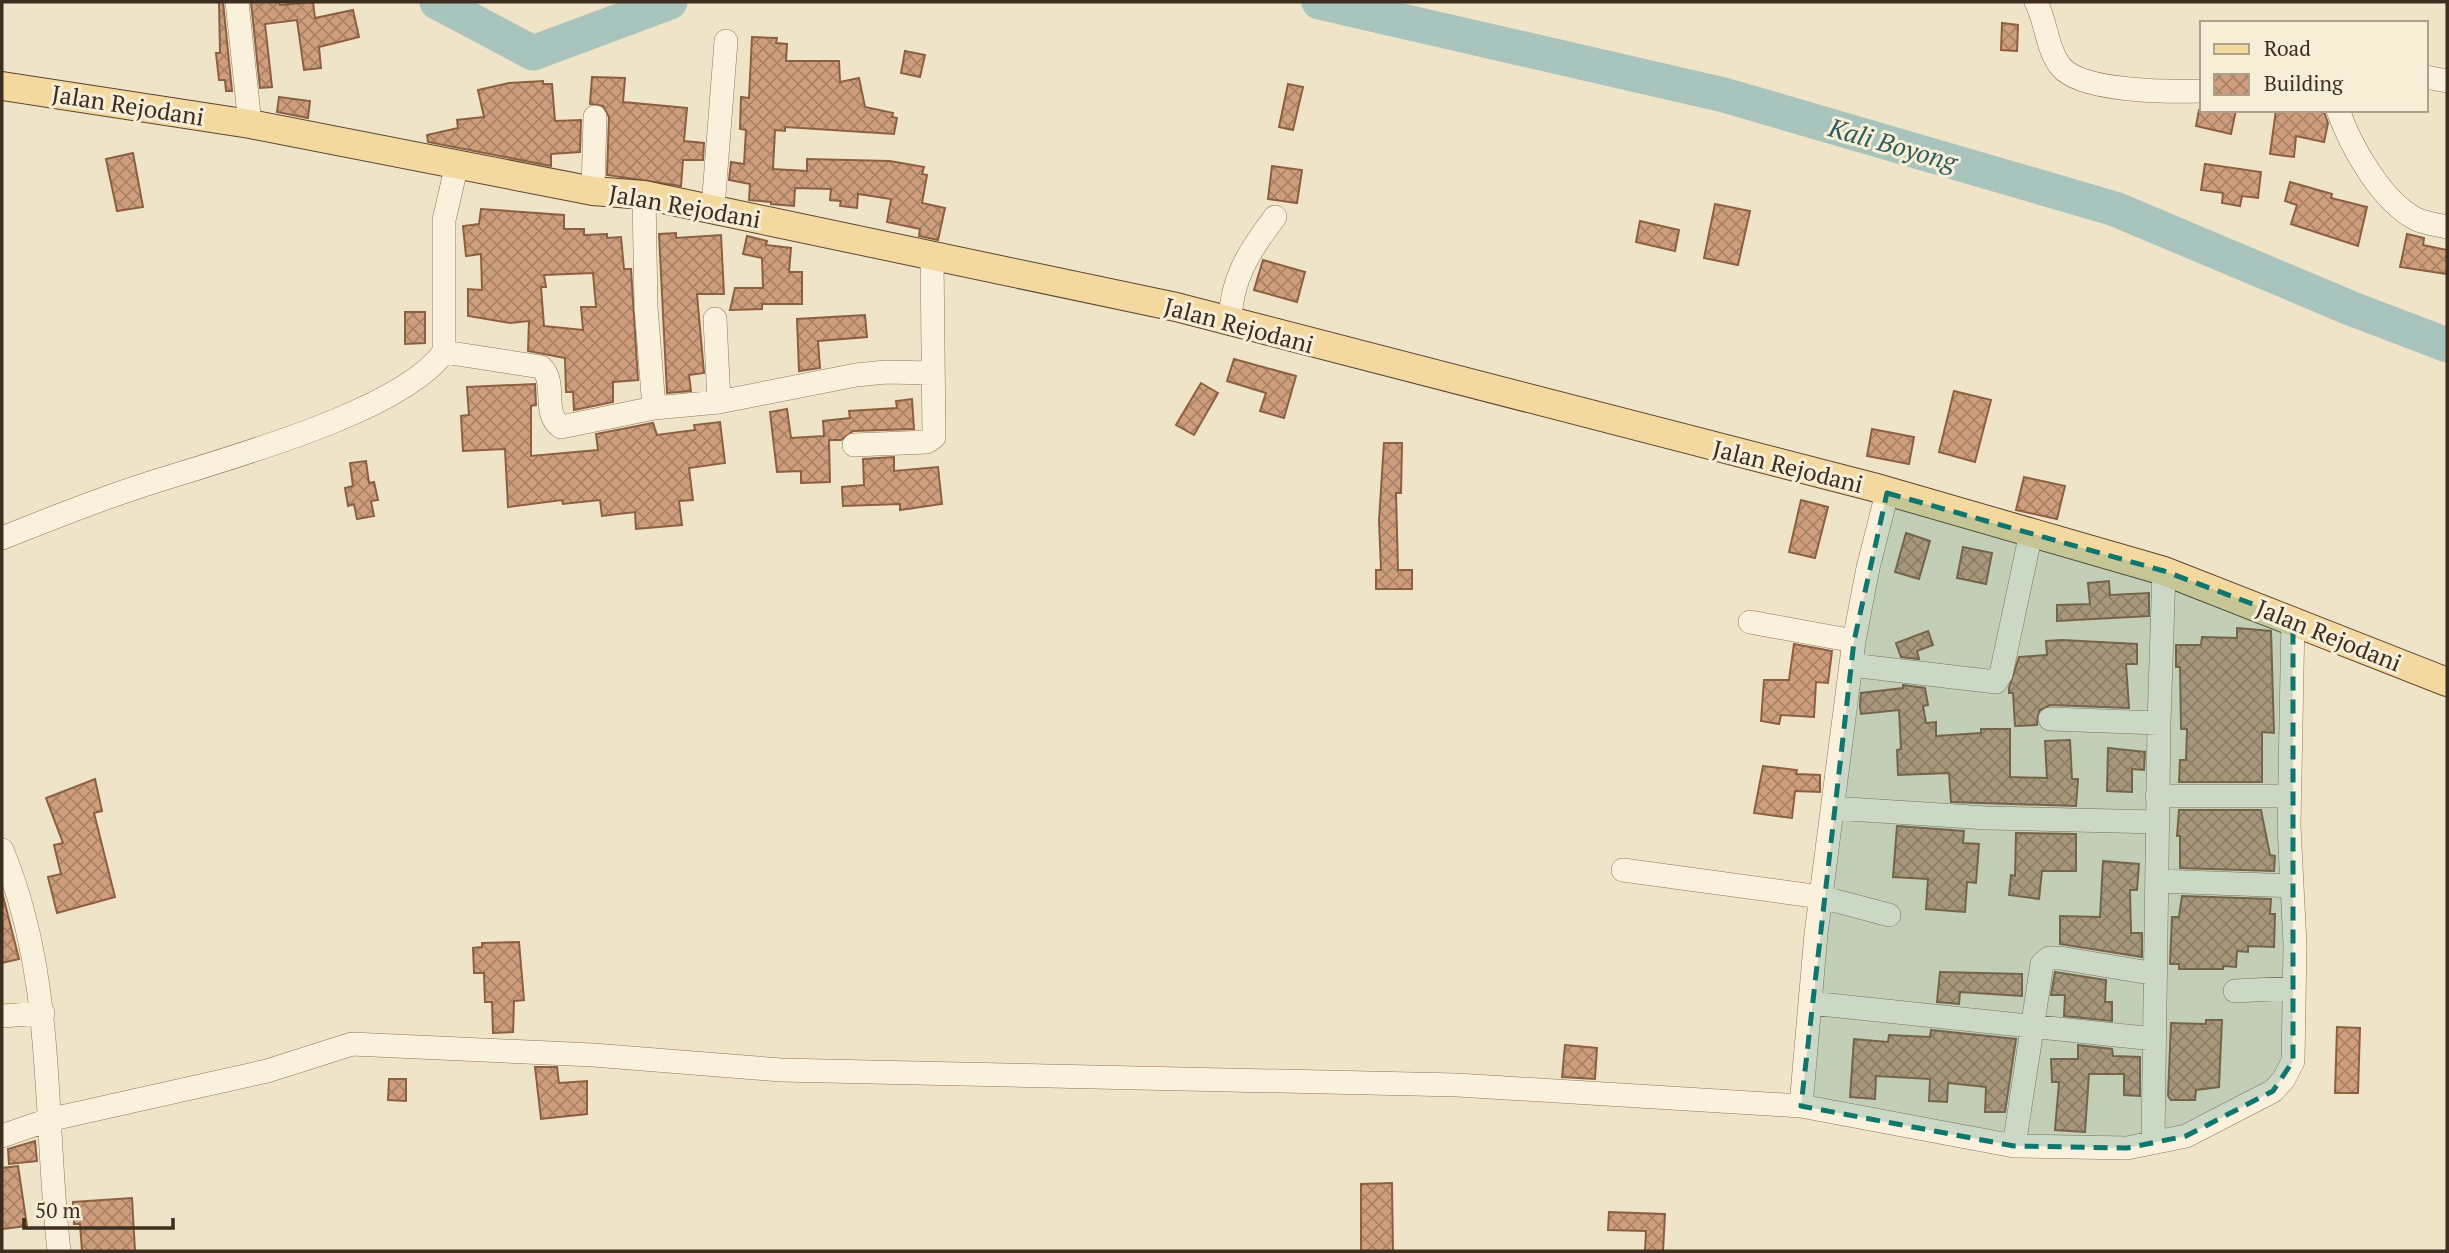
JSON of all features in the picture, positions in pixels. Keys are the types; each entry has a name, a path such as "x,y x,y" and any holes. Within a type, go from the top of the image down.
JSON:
{"main road":[{"name":"Jalan Rejodani","path":"2,86 250,124 593,191 645,195 1175,307 1887,493 2164,571 2447,682"}],"street":[{"path":"237,2 250,124"},
{"path":"2036,2 2061,68 2084,82 2168,92 2200,91"},
{"path":"713,208 726,41"},
{"path":"2428,77 2447,81"},
{"path":"2339,112 2356,152 2387,193 2416,219 2447,226"},
{"path":"593,191 595,117"},
{"path":"2,538 138,486 280,442 404,389 433,367 444,352 444,220 457,164"},
{"path":"645,195 646,307 654,408"},
{"path":"1220,319 1230,302 1239,271 1275,217"},
{"path":"855,445 931,440 934,437 932,256"},
{"path":"715,319 719,402"},
{"path":"444,352 541,367 548,377 553,419 561,427 654,408 719,402 856,375 886,372 933,373"},
{"path":"1801,1107 1821,897 1854,641 1868,568 1887,493"},
{"path":"1851,665 1996,682 2001,674 2031,533"},
{"path":"2153,1143 2158,723 2164,571"},
{"path":"2,1136 48,1119 267,1071 352,1044 593,1055 781,1070 1457,1085 1801,1107 2014,1146 2127,1148 2186,1136 2264,1096 2284,1079 2293,1061 2290,796 2292,619"},
{"path":"1750,622 1854,641"},
{"path":"2050,719 2158,723"},
{"path":"2157,796 2290,796"},
{"path":"1833,808 1987,818 2157,822"},
{"path":"2,850 33,947 43,1013 48,1119 59,1251"},
{"path":"1623,870 1821,897 1889,915"},
{"path":"2157,881 2291,886"},
{"path":"2014,1146 2034,1027 2040,972 2049,958 2157,974"},
{"path":"2235,991 2293,988"},
{"path":"1810,1003 2154,1039"},
{"path":"2,1016 43,1013"}],"highlighted area":[{"path":"1887,493 2164,571 2293,619 2293,1061 2273,1091 2186,1136 2127,1148 2014,1146 1801,1106 1854,641"}],"building":[{"path":"219,2 223,2 232,91 226,91 225,80 219,80 216,53 220,53"},
{"path":"251,2 279,2 280,5 313,2 315,18 353,10 359,37 319,47 321,68 304,70 297,20 265,24 272,87 260,88"},
{"path":"2002,23 2018,25 2017,51 2001,50"},
{"path":"752,37 777,38 776,43 787,44 786,61 839,61 840,82 859,78 865,107 893,113 892,117 897,118 894,134 785,127 785,131 775,130 773,169 807,171 807,159 890,161 924,167 922,174 927,175 922,203 945,208 938,240 919,236 920,229 887,222 891,199 858,194 857,208 840,206 841,201 830,200 831,189 795,188 794,206 771,204 749,200 750,184 729,180 731,162 744,164 746,130 740,129 741,97 749,98"},
{"path":"905,51 925,55 920,77 901,73"},
{"path":"592,77 625,78 623,102 687,108 684,141 704,143 703,160 683,160 681,186 607,175 609,117 603,106 590,104"},
{"path":"543,81 543,84 552,84 555,121 581,120 580,152 551,154 551,166 428,142 427,135 458,128 457,120 484,117 478,90 509,83"},
{"path":"1288,84 1303,87 1293,130 1279,127"},
{"path":"279,97 310,101 308,118 277,112"},
{"path":"2199,110 2236,112 2231,134 2196,126"},
{"path":"2276,112 2324,112 2328,123 2324,142 2296,136 2294,157 2270,154"},
{"path":"133,153 143,207 117,211 106,159"},
{"path":"2205,164 2261,172 2258,198 2242,196 2240,206 2222,203 2223,193 2201,190"},
{"path":"1272,166 1302,170 1297,203 1268,199"},
{"path":"2290,182 2332,194 2331,198 2367,207 2358,246 2291,224 2297,205 2285,201"},
{"path":"1715,204 1750,211 1738,265 1704,258"},
{"path":"481,209 564,215 564,229 584,229 584,235 607,234 607,238 621,237 624,269 631,269 638,380 613,382 613,402 574,410 573,392 566,392 565,358 528,351 529,321 510,323 468,316 468,289 482,290 481,254 466,256 463,226 479,224","holes":["593,273 596,307 581,307 583,330 544,326 541,287 546,287 544,275"]},
{"path":"1640,221 1679,230 1675,251 1636,242"},
{"path":"676,233 676,238 721,235 724,294 697,294 704,373 689,375 691,391 667,393 659,234"},
{"path":"2407,234 2424,238 2423,245 2447,250 2447,274 2400,267"},
{"path":"747,236 767,241 766,245 791,248 789,272 802,272 802,304 762,304 762,309 730,310 735,288 763,288 762,258 743,254"},
{"path":"1263,260 1305,272 1297,302 1254,290"},
{"path":"405,312 425,312 425,343 405,344"},
{"path":"865,315 867,337 818,341 820,368 799,371 797,319"},
{"path":"1234,359 1296,376 1284,418 1260,411 1266,393 1227,381"},
{"path":"1201,383 1218,393 1194,435 1176,425"},
{"path":"535,384 536,405 531,406 531,456 598,450 596,434 653,423 657,435 695,430 694,425 720,422 725,463 689,468 693,500 679,501 682,525 636,529 635,512 602,516 600,500 563,504 562,500 508,507 505,449 463,451 461,416 469,415 467,387"},
{"path":"1954,391 1991,400 1975,462 1939,452"},
{"path":"912,399 914,429 853,431 841,440 829,440 830,482 801,483 801,471 777,472 770,412 787,409 791,438 824,436 823,421 850,418 849,411 897,408 896,401"},
{"path":"1872,429 1914,437 1909,464 1867,456"},
{"path":"1384,443 1402,443 1401,493 1396,493 1398,570 1412,570 1412,589 1376,589 1376,570 1381,570 1379,520"},
{"path":"894,457 894,471 938,467 942,504 900,510 900,504 843,506 842,487 864,485 863,459"},
{"path":"366,461 369,483 374,482 378,500 371,501 374,516 357,519 354,504 348,506 345,488 353,486 350,463"},
{"path":"2024,477 2065,486 2057,519 2016,510"},
{"path":"1801,500 1828,507 1815,558 1789,552"},
{"path":"1906,533 1930,541 1919,579 1895,572"},
{"path":"1963,547 1992,553 1986,584 1957,578"},
{"path":"2109,581 2110,595 2149,593 2149,616 2057,621 2057,605 2090,604 2088,583"},
{"path":"2237,628 2271,631 2274,733 2262,732 2262,782 2179,782 2180,760 2186,760 2187,729 2181,729 2180,667 2176,667 2176,645 2201,645 2202,637 2237,638"},
{"path":"1928,631 1933,645 1917,651 1919,659 1901,657 1896,643"},
{"path":"2046,641 2137,644 2137,664 2126,664 2129,708 2050,705 2039,711 2037,725 2015,726 2013,693 2009,693 2009,688 2019,657 2047,655"},
{"path":"1794,644 1832,651 1828,683 1816,682 1814,717 1781,715 1779,724 1761,721 1764,680 1789,680"},
{"path":"1903,685 1925,688 1928,705 1923,706 1926,723 1936,722 1936,736 1981,733 1981,729 2010,729 2010,777 2047,778 2045,741 2070,740 2072,779 2078,779 2076,806 1951,802 1949,773 1898,775 1897,750 1901,749 1899,710 1861,714 1860,706 1861,693 1903,688"},
{"path":"2108,748 2145,752 2144,770 2132,769 2132,792 2107,791"},
{"path":"1763,766 1797,770 1796,774 1820,775 1820,792 1795,791 1792,818 1754,813"},
{"path":"95,779 102,811 94,813 115,897 57,913 48,877 61,874 54,845 63,843 46,798"},
{"path":"2179,810 2261,810 2270,855 2275,856 2274,871 2180,868 2180,836 2177,836"},
{"path":"1897,826 1964,831 1963,843 1979,844 1976,883 1967,882 1965,912 1926,909 1928,879 1893,877"},
{"path":"2016,833 2076,834 2076,871 2042,871 2039,899 2009,895 2011,875 2015,876"},
{"path":"2103,861 2139,864 2137,890 2130,890 2131,933 2142,933 2142,957 2060,944 2060,916 2100,917"},
{"path":"2,892 19,959 2,963"},
{"path":"2182,896 2271,899 2270,914 2275,914 2274,947 2248,946 2248,952 2237,951 2236,967 2179,969 2179,964 2170,964 2172,917 2179,917"},
{"path":"519,942 524,1000 514,1001 513,1032 493,1033 492,1002 485,1002 484,973 474,973 473,948 482,947 482,943"},
{"path":"1940,972 2022,974 2022,996 1960,992 1959,1004 1937,1002"},
{"path":"2055,972 2106,980 2105,1002 2112,1002 2112,1021 2064,1016 2065,995 2051,995"},
{"path":"2206,1020 2222,1020 2219,1087 2196,1090 2195,1100 2171,1100 2168,1096 2171,1023 2206,1024"},
{"path":"2337,1027 2360,1028 2358,1093 2335,1093"},
{"path":"1931,1030 2016,1039 2005,1112 1985,1112 1986,1087 1948,1083 1947,1102 1929,1101 1930,1079 1876,1076 1875,1099 1850,1097 1854,1039 1888,1042 1889,1035 1930,1037"},
{"path":"1565,1045 1597,1048 1595,1079 1562,1077"},
{"path":"2078,1045 2112,1049 2113,1056 2140,1057 2140,1096 2124,1095 2124,1074 2089,1074 2085,1132 2055,1130 2059,1082 2052,1082 2051,1059 2078,1059"},
{"path":"535,1067 557,1067 559,1083 587,1081 587,1114 541,1119"},
{"path":"389,1079 406,1079 406,1101 388,1100"},
{"path":"35,1141 37,1161 9,1164 8,1149"},
{"path":"18,1166 27,1226 2,1229 2,1168"},
{"path":"1392,1183 1393,1251 1361,1251 1361,1184"},
{"path":"132,1198 135,1251 82,1251 80,1224 74,1224 73,1202"},
{"path":"1609,1212 1665,1214 1663,1251 1645,1251 1646,1231 1608,1230"}],"waterway":[{"name":"Kali Boyong","path":"437,2 533,53 670,2"},
{"name":"Kali Boyong","path":"1319,2 1724,95 2115,209 2350,308 2447,345"}]}
